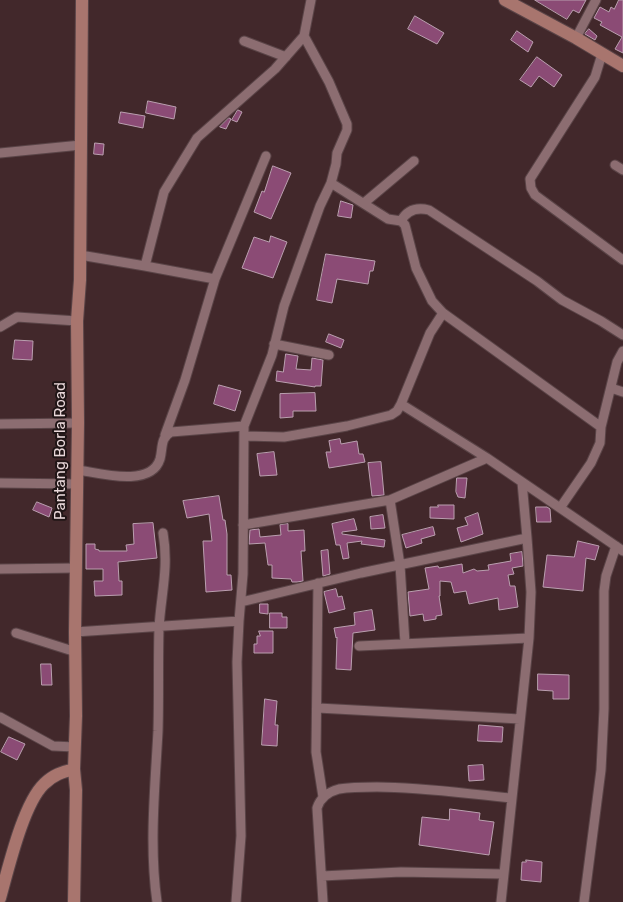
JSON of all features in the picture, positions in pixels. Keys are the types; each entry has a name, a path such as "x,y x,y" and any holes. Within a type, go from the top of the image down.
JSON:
{"street":[{"name":"Pantang Borla Road","path":"74,902 78,470 77,321 80,256 82,0"},
{"path":"145,266 164,192 197,138 275,69 304,36 311,0"},
{"path":"506,0 623,66"},
{"path":"576,38 596,0"},
{"path":"236,902 241,836 237,672 243,574 244,426 274,344 287,296 320,206 331,183 337,153 347,130 347,124 329,82 304,36"},
{"path":"244,41 286,57"},
{"path":"602,54 595,77 530,179 531,188 535,195 623,260"},
{"path":"0,153 81,145"},
{"path":"78,470 132,477 149,473 160,461 165,435 185,380 215,279 266,156"},
{"path":"364,203 414,161"},
{"path":"331,183 388,219 401,221 408,230 416,268 432,301 443,313 601,427"},
{"path":"401,221 408,212 418,209 429,210 562,300 623,335"},
{"path":"80,256 215,279"},
{"path":"245,436 284,437 347,426 391,415 397,411 401,404 430,333 443,313"},
{"path":"0,327 17,317 77,321"},
{"path":"274,344 329,354"},
{"path":"560,508 591,463 600,443 601,427 617,362 623,351"},
{"path":"611,388 623,392"},
{"path":"401,404 487,458 620,548 606,576 604,591 604,709 601,770 584,902"},
{"path":"0,424 78,423"},
{"path":"165,435 171,432 244,426"},
{"path":"243,525 390,500 487,458"},
{"path":"501,902 530,638 531,592 522,482"},
{"path":"0,483 77,484"},
{"path":"390,500 400,565 405,643"},
{"path":"157,902 154,884 154,812 160,692 160,626 166,571 166,550 162,533"},
{"path":"241,602 318,583 527,538"},
{"path":"0,569 76,568"},
{"path":"318,583 317,757 324,797"},
{"path":"75,632 239,621"},
{"path":"16,633 76,652"},
{"path":"359,646 530,638"},
{"path":"318,708 520,720"},
{"path":"0,717 53,746 76,747"},
{"path":"0,898 16,842 37,792 43,784 54,776 74,769"},
{"path":"323,902 317,808 324,797 339,789 405,787 512,798"},
{"path":"322,876 402,872 503,874"}],"building":[{"path":"535,0 586,0 579,13 573,10 567,19"},
{"path":"619,0 623,0 623,53 615,49 622,37 600,25 602,22 594,18 600,7 609,12 611,7 614,9"},
{"path":"415,16 444,33 437,44 408,29"},
{"path":"589,29 597,36 595,40 585,34"},
{"path":"517,31 533,42 528,52 511,40"},
{"path":"537,57 562,75 554,87 539,76 531,87 520,80"},
{"path":"148,101 176,107 174,119 146,113"},
{"path":"238,110 242,112 237,122 232,120"},
{"path":"121,112 145,116 143,128 119,123"},
{"path":"229,118 231,119 226,129 220,127"},
{"path":"95,143 104,144 103,155 94,154"},
{"path":"273,166 291,173 271,219 254,212 262,191 264,192"},
{"path":"341,201 353,205 351,218 338,216"},
{"path":"271,236 287,242 273,278 242,268 254,237 269,242"},
{"path":"326,254 375,261 373,271 370,271 368,284 337,279 332,303 317,300"},
{"path":"329,334 344,340 341,348 326,342"},
{"path":"15,340 33,341 32,360 13,359"},
{"path":"286,354 298,356 296,369 311,370 312,358 323,360 321,386 315,387 276,381 277,371 283,372"},
{"path":"219,385 241,391 235,411 214,404"},
{"path":"315,393 316,411 293,411 293,417 280,418 280,394"},
{"path":"340,439 341,444 357,441 359,454 363,454 365,462 329,468 326,452 331,452 329,441"},
{"path":"274,452 277,475 260,476 257,454"},
{"path":"381,462 384,495 372,496 368,463"},
{"path":"457,478 467,478 465,498 458,497 456,492"},
{"path":"219,496 227,534 227,575 231,575 232,590 206,592 203,541 212,541 209,514 187,518 183,501"},
{"path":"37,502 52,508 49,517 33,510"},
{"path":"438,505 454,505 454,519 430,518 430,507 438,507"},
{"path":"536,507 547,507 550,509 551,522 537,522"},
{"path":"478,513 483,534 461,542 457,528 468,525 465,518"},
{"path":"383,515 385,528 371,529 370,517"},
{"path":"354,519 357,530 342,532 342,534 385,540 384,547 361,544 362,541 347,543 349,558 343,559 340,545 336,545 332,524"},
{"path":"153,523 157,558 118,562 119,581 122,581 122,595 95,596 94,581 103,581 103,569 86,569 86,544 95,544 95,549 99,551 127,551 126,545 134,544 133,524"},
{"path":"288,524 288,531 304,530 305,551 301,551 303,581 292,582 291,579 272,578 272,565 268,565 265,543 249,544 250,530 259,529 260,537 281,535 280,525"},
{"path":"433,527 435,535 421,539 422,543 406,548 402,535"},
{"path":"578,541 599,546 595,560 586,558 583,591 543,587 547,555 574,557"},
{"path":"328,550 330,574 323,576 321,551"},
{"path":"522,552 523,566 512,568 514,574 508,575 510,586 515,586 518,607 499,610 498,598 469,604 466,591 454,593 451,582 440,581 439,596 442,615 436,616 436,619 424,621 423,614 410,616 408,592 429,589 425,568 438,566 439,568 462,564 463,573 474,569 477,571 489,570 488,565 511,561 510,554"},
{"path":"336,589 338,597 342,596 345,609 329,613 324,592"},
{"path":"260,604 268,604 268,614 260,613"},
{"path":"372,610 375,630 353,633 351,670 336,669 337,637 334,628 355,625 354,613"},
{"path":"270,613 282,613 282,617 287,617 287,628 270,628"},
{"path":"259,631 273,631 273,653 254,653 254,644 257,644 257,636 260,636"},
{"path":"41,664 51,664 52,685 42,685"},
{"path":"538,674 569,675 569,699 553,699 553,691 538,690"},
{"path":"265,699 277,701 275,725 278,725 277,746 262,745"},
{"path":"479,725 503,727 502,742 478,741"},
{"path":"9,737 25,744 17,760 1,752"},
{"path":"483,765 484,780 469,781 468,766"},
{"path":"450,809 480,813 479,820 494,822 489,855 419,845 422,817 449,820"},
{"path":"526,860 542,862 541,882 521,880 522,862 526,862"}]}
